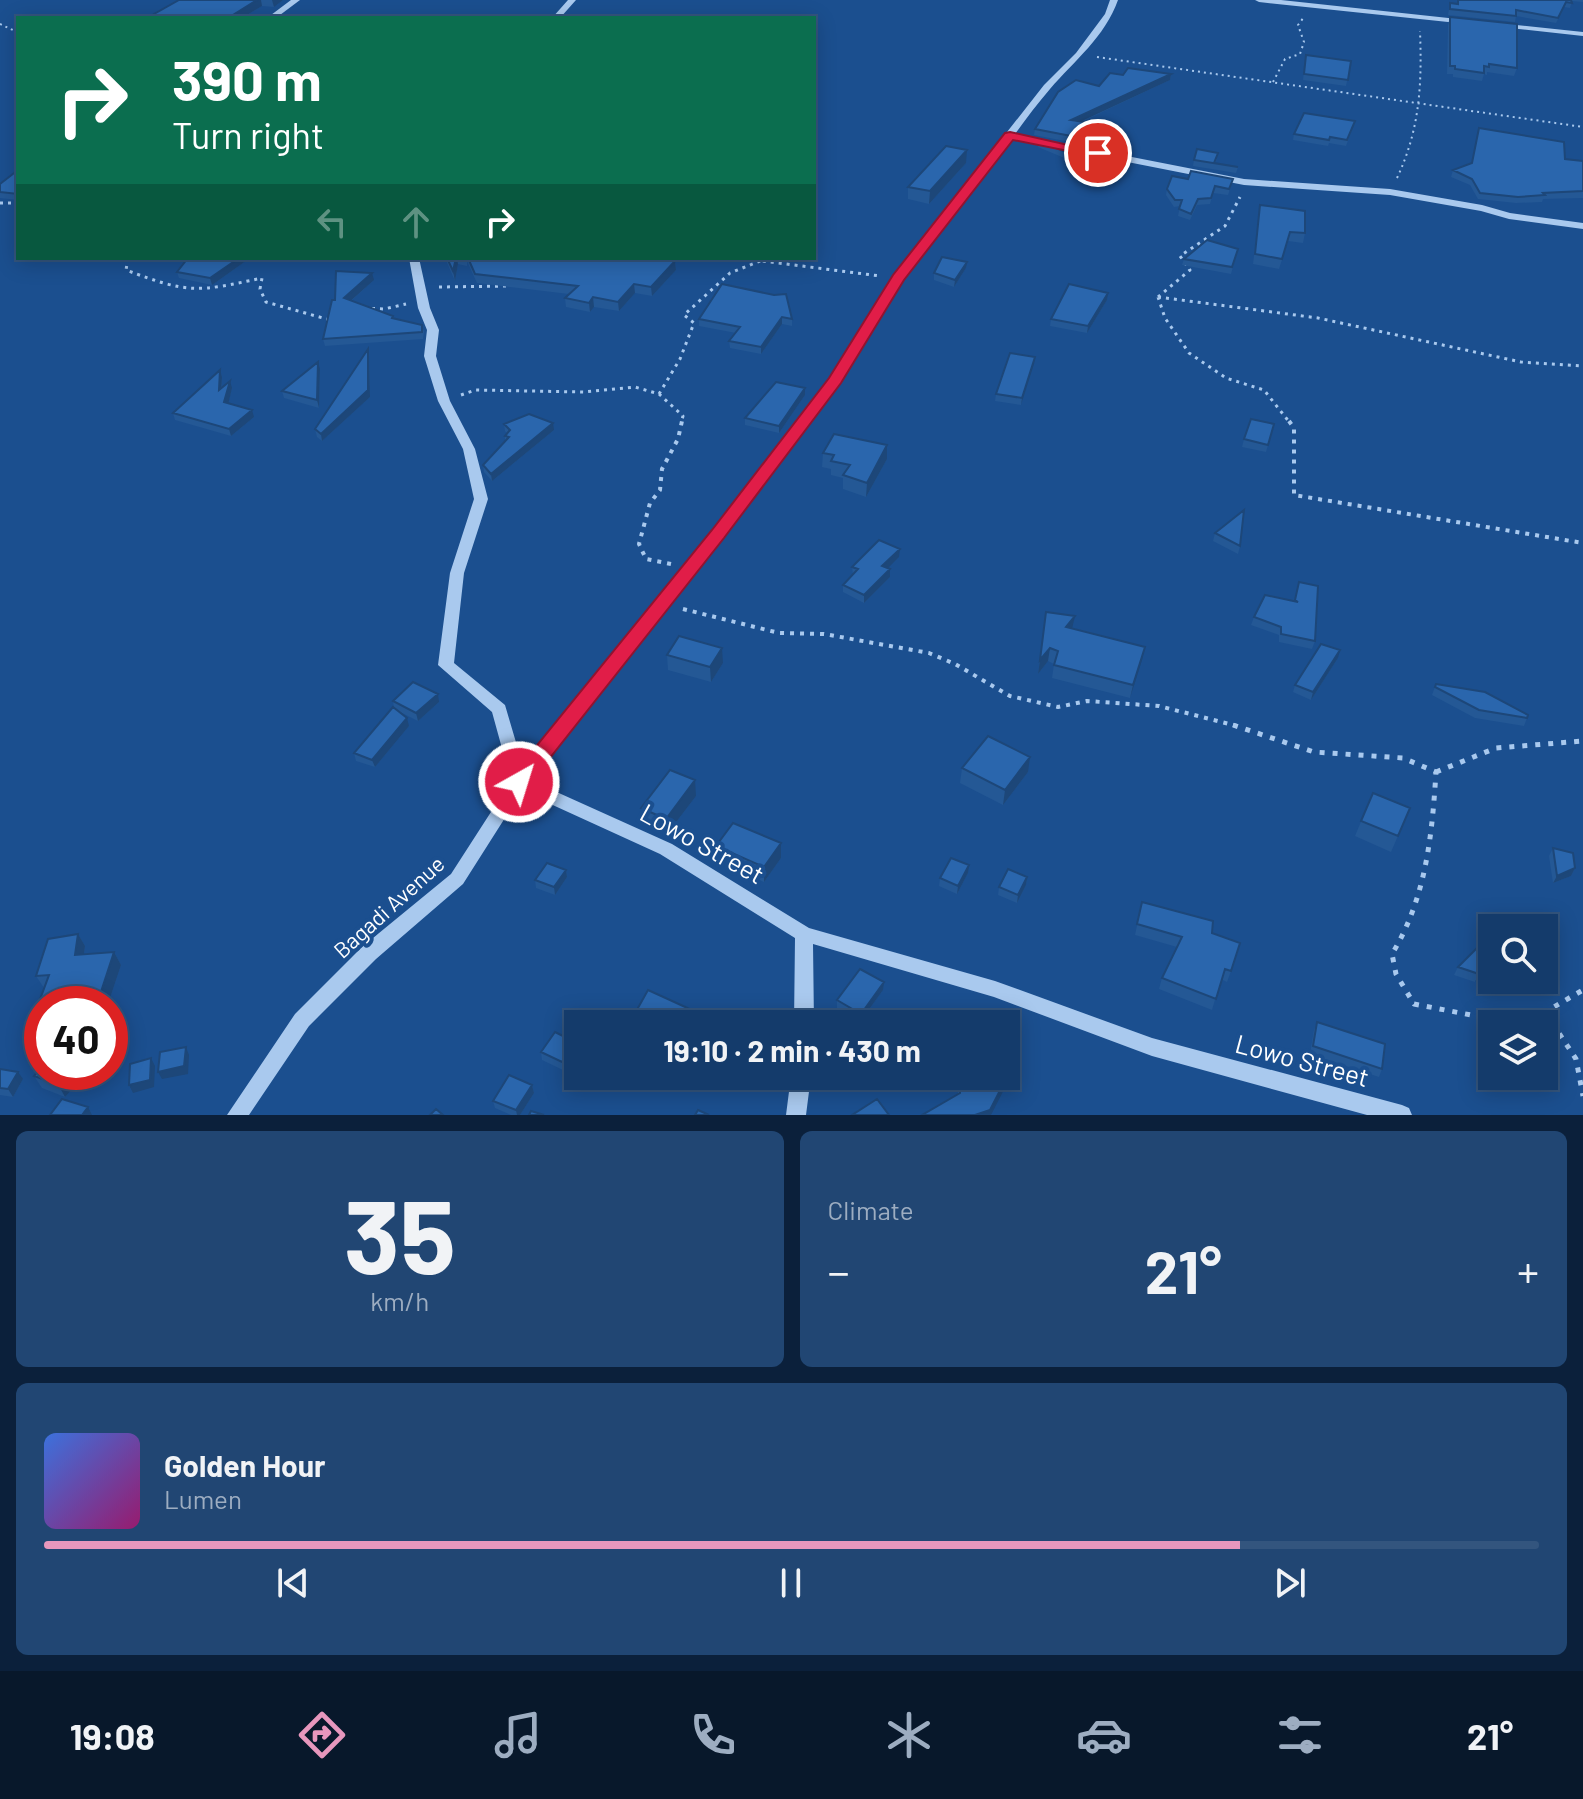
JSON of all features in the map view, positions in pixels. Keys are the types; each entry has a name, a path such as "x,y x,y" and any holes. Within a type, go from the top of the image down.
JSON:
{"street":[{"path":"274,16 296,0"},
{"path":"558,16 572,0"},
{"name":"Bagadi Avenue","path":"237,1115 302,1020 369,953 457,879 519,782 836,380 898,278 1047,87 1079,55 1109,14 1114,0"},
{"path":"1259,0 1316,3 1479,23"},
{"path":"1494,24 1583,34"},
{"path":"1010,136 1244,182 1390,192 1482,208 1509,216 1583,226"},
{"path":"414,260 433,330 430,356 444,401 469,449 481,499 457,573 446,665 499,709 519,782"},
{"name":"Lowo Street","path":"519,782 666,849 804,934 995,989 1152,1047 1402,1115"},
{"path":"804,934 804,1010"},
{"path":"796,1115 799,1090"}],"path":[{"path":"1273,82 1285,59 1300,54 1304,42 1298,25 1316,3"},
{"path":"1390,192 1411,152 1422,103 1419,17"},
{"path":"1079,55 1583,127"},
{"path":"1158,297 1190,270 1180,256 1225,226 1242,193 1244,182"},
{"path":"128,260 126,270 174,288 203,291 262,278 260,289 266,302 290,308 310,319 336,320"},
{"path":"753,260 898,278"},
{"path":"659,394 663,381 683,353 685,338 694,323 684,315 730,273 760,261"},
{"path":"358,311 369,306 384,309 409,304 420,288 518,286"},
{"path":"1158,297 1341,322 1447,349 1541,366 1583,366"},
{"path":"1158,297 1165,318 1189,353 1226,378 1264,390 1294,428 1294,495 1583,543"},
{"path":"444,401 475,390 584,392 635,387 659,394 683,416 678,439 662,469 660,490 650,503 639,544 646,559 690,569"},
{"path":"662,603 779,633 824,634 929,653 955,664 1010,696 1058,707 1087,701 1159,706 1246,728 1314,752 1403,758 1436,772 1496,748 1583,741"},
{"path":"1436,772 1432,826 1416,903 1408,931 1392,954 1396,974 1414,1004 1478,1015"},
{"path":"1548,1010 1583,990"},
{"path":"1558,1032 1576,1059 1583,1096"}],"building":[{"path":"179,0 257,0 231,16 151,16"},
{"path":"1458,0 1571,0 1572,3 1566,2 1558,18 1516,10 1516,16 1450,9 1450,3 1458,4"},
{"path":"1450,17 1517,24 1517,68 1489,64 1489,67 1484,66 1484,73 1450,66"},
{"path":"1306,55 1351,61 1348,80 1304,74"},
{"path":"1128,68 1171,74 1071,120 1119,127 1102,142 1035,129 1058,92 1076,80 1099,86 1110,73 1123,75"},
{"path":"1304,113 1355,121 1347,140 1294,134"},
{"path":"1479,128 1564,142 1565,159 1583,161 1583,191 1518,197 1480,193 1472,179 1453,170 1472,163"},
{"path":"1039,141 1090,151 1081,158"},
{"path":"946,146 967,150 930,191 908,187"},
{"path":"1197,149 1218,153 1214,163 1238,167 1194,160"},
{"path":"1191,171 1233,179 1229,189 1215,186 1211,198 1198,199 1191,214 1179,209 1182,200 1175,200 1167,189 1172,176 1188,179"},
{"path":"16,172 16,194 0,192 0,184"},
{"path":"1260,205 1305,211 1305,233 1290,232 1282,259 1255,254"},
{"path":"1207,240 1238,249 1232,267 1184,259"},
{"path":"942,257 967,262 955,280 934,273"},
{"path":"186,260 236,260 210,278 177,272"},
{"path":"448,260 456,260 453,271"},
{"path":"469,260 675,261 651,287 634,284 618,302 593,297 589,303 565,298 578,286 475,274"},
{"path":"336,271 372,273 344,298 392,318 422,325 422,332 323,339 332,300 335,300"},
{"path":"722,284 774,295 786,294 792,319 782,317 761,347 729,341 740,327 699,319"},
{"path":"1069,284 1108,293 1088,326 1051,319"},
{"path":"368,349 368,390 321,434 315,429"},
{"path":"1010,353 1035,357 1022,398 996,394"},
{"path":"318,362 317,400 282,391"},
{"path":"220,370 219,390 230,381 224,402 252,410 229,429 173,413"},
{"path":"776,382 805,388 779,426 745,418"},
{"path":"529,414 553,423 491,474 483,465 509,437 505,436 510,430 504,424"},
{"path":"1251,419 1274,424 1268,445 1244,439"},
{"path":"834,434 887,445 867,483 843,475 850,465 831,461 834,455 823,453"},
{"path":"1244,510 1240,546 1215,533"},
{"path":"879,540 900,549 882,566 890,569 864,595 843,585 858,569 852,567"},
{"path":"1299,582 1318,586 1315,641 1281,634 1281,627 1254,617 1265,595 1298,602 1295,600"},
{"path":"1046,612 1075,616 1066,627 1145,647 1133,685 1054,665 1058,651 1050,648 1040,660"},
{"path":"679,636 722,648 710,667 667,655"},
{"path":"1321,644 1340,650 1313,692 1295,685"},
{"path":"413,682 438,694 416,713 393,701"},
{"path":"1436,684 1485,692 1528,715 1527,718 1479,710 1435,687"},
{"path":"393,707 407,718 372,760 354,753"},
{"path":"988,736 1030,757 1005,790 962,768"},
{"path":"670,770 695,780 666,819 641,808"},
{"path":"1373,793 1410,808 1398,836 1361,821"},
{"path":"733,823 781,843 764,867 716,846"},
{"path":"1553,848 1573,853 1575,868 1557,876"},
{"path":"951,858 969,865 958,886 940,878"},
{"path":"547,863 566,870 554,887 535,880"},
{"path":"1008,869 1027,877 1018,895 999,887"},
{"path":"1142,902 1213,921 1212,933 1240,943 1231,971 1225,969 1216,999 1162,978 1182,937 1137,924"},
{"path":"78,934 75,955 114,952 103,986 45,986 49,975 36,976 48,939"},
{"path":"1478,947 1478,974 1458,967"},
{"path":"860,969 884,982 864,1010 854,1010 837,1000"},
{"path":"648,990 692,1010 637,1010"},
{"path":"1317,1022 1385,1044 1382,1069 1313,1046"},
{"path":"555,1032 564,1036 562,1062 541,1052"},
{"path":"186,1047 184,1066 158,1072 160,1052"},
{"path":"151,1058 150,1080 129,1085 130,1064"},
{"path":"0,1069 18,1072 8,1089 0,1088"},
{"path":"509,1075 532,1085 516,1110 493,1101"},
{"path":"960,1090 1000,1090 990,1110 975,1115 922,1115 960,1093"},
{"path":"62,1099 88,1107 82,1115 50,1115"},
{"path":"877,1099 889,1115 852,1115"}],"route":[{"path":"519,782 718,534 836,380 898,278 1010,136 1098,153"}]}
